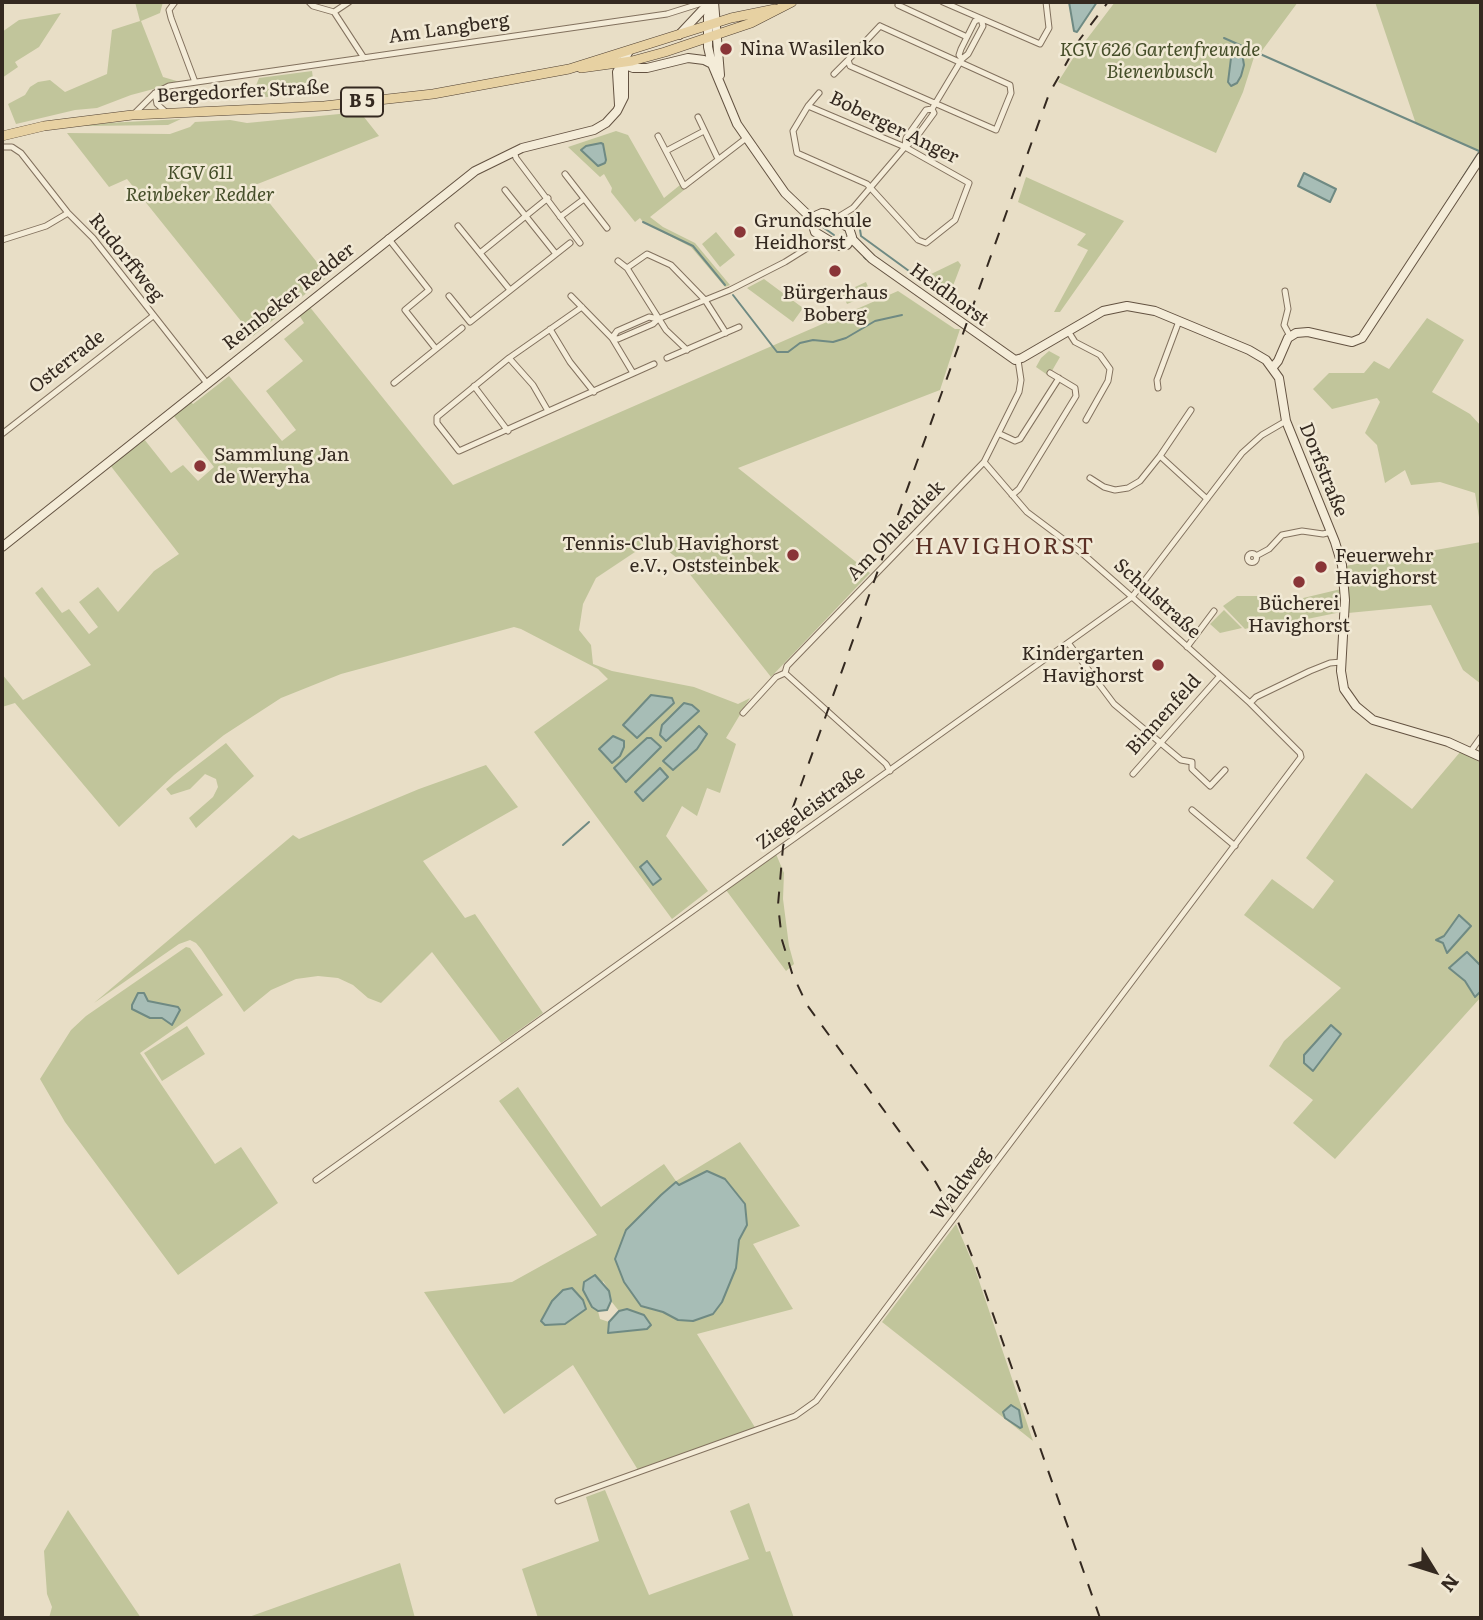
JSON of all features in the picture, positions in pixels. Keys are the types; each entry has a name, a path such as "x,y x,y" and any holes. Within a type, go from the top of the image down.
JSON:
{"main road":[{"name":"Bergedorfer Straße","path":"2,136 44,126 132,115 324,106 396,99 569,69 621,63 665,52 751,23 792,2"},
{"name":"Bergedorfer Straße","path":"569,69 731,18 775,9"}],"street":[{"path":"175,2 169,10 195,82"},
{"path":"309,2 334,12 349,2"},
{"path":"682,2 686,8"},
{"path":"943,2 1040,44 1049,28 1046,2"},
{"path":"711,3 731,18"},
{"path":"711,3 712,64 745,139 785,193 810,217 815,232 814,241 809,247"},
{"path":"679,35 711,3"},
{"name":"Am Langberg","path":"132,115 155,93 169,86 657,15 711,3"},
{"path":"898,5 967,37"},
{"name":"Am Langberg","path":"334,12 364,58"},
{"path":"960,61 961,49 975,21 981,19"},
{"path":"835,219 853,208 929,120 960,61 968,54 983,26 981,19"},
{"path":"835,74 848,60 880,26 960,61 1012,88 998,127 993,130 934,107 850,66 848,60"},
{"path":"712,36 720,78"},
{"name":"Reinbeker Redder","path":"2,547 206,382 475,171 514,151 599,128 617,111 617,72 629,51"},
{"path":"612,55 633,68 647,68 681,58 712,64"},
{"path":"155,93 157,104 170,114"},
{"name":"Boberger Anger","path":"808,106 905,147 969,183 955,220 926,243 918,240 871,188 797,153 793,131 808,106 819,93"},
{"path":"698,117 718,159"},
{"path":"666,150 704,131"},
{"path":"658,136 684,186 745,139"},
{"name":"Rudorffweg","path":"2,147 12,147 21,153 68,213 93,238 206,382"},
{"path":"514,151 516,158 580,243"},
{"path":"1290,336 1308,332 1356,341 1363,336 1481,157"},
{"path":"565,174 607,228"},
{"path":"505,190 556,254"},
{"path":"480,253 548,198"},
{"path":"560,217 584,199"},
{"path":"800,208 827,214 845,225 851,231 848,242"},
{"path":"845,225 853,208"},
{"path":"2,240 46,226 68,213"},
{"path":"812,222 819,214"},
{"path":"458,226 510,290"},
{"name":"Heidhorst","path":"815,232 838,246 848,242 1007,356 1018,360"},
{"path":"388,239 429,290 405,310 436,349"},
{"path":"612,338 617,331 649,317 658,319 730,290 827,240"},
{"path":"449,296 470,322 570,243"},
{"path":"627,268 647,254 671,265 705,300 726,333"},
{"path":"618,261 627,268 658,319 687,350"},
{"path":"1285,292 1288,312 1284,326 1290,336"},
{"path":"571,296 612,338 633,373"},
{"path":"1018,360 1103,310 1119,306 1143,307 1179,321 1249,349 1273,367 1279,361 1290,336"},
{"path":"582,307 509,358 438,417 437,423 459,451 654,364"},
{"name":"Osterrade","path":"2,434 153,316"},
{"path":"1158,388 1157,380 1179,321"},
{"path":"667,358 738,327"},
{"path":"394,383 462,328"},
{"path":"550,329 570,362 594,392"},
{"path":"1068,331 1076,344 1100,355 1110,369 1108,381 1086,419"},
{"path":"509,358 533,385 548,411"},
{"name":"Am Ohlendiek","path":"743,713 776,677 785,673 787,666 984,462 1021,388 1018,360"},
{"name":"Dorfstraße","path":"1273,367 1280,381 1286,421 1342,565 1345,591 1341,680 1344,689 1356,706 1368,716 1387,725 1448,742 1481,757"},
{"path":"1012,495 1019,489 1076,396 1075,388 1051,373"},
{"path":"1000,434 1015,441 1020,439 1059,378"},
{"path":"474,386 508,430"},
{"path":"1090,478 1115,490 1128,488 1140,481 1191,410"},
{"name":"Ziegeleistraße","path":"316,1180 1132,597 1242,453 1262,435 1286,421"},
{"path":"1160,456 1207,499"},
{"name":"Schulstraße","path":"984,462 1027,512 1083,554 1250,703 1300,752 1298,763"},
{"name":"Dorfstraße","path":"1256,556 1282,535 1302,531 1323,534 1331,531"},
{"path":"1186,647 1214,611"},
{"path":"1069,644 1114,704 1181,760 1192,762 1192,769 1210,786 1225,770"},
{"path":"1250,703 1256,697 1310,671 1329,663 1341,662"},
{"path":"785,673 886,764 890,771"},
{"name":"Binnenfeld","path":"1133,774 1219,677"},
{"path":"1471,751 1481,737"},
{"name":"Waldweg","path":"558,1501 795,1416 816,1401 1298,763"},
{"path":"1192,810 1235,846"}],"green space":[{"path":"135,2 163,2 160,13 141,21 163,77 180,82 131,95 97,108 75,110 16,124 8,104 25,95 30,87 38,82 50,80 65,92 107,74 112,30 140,21"},
{"name":"KGV 626 Gartenfreunde Bienenbusch","path":"1115,2 1298,2 1261,52 1255,54 1243,92 1216,153 1058,82"},
{"path":"1375,2 1481,2 1481,146 1478,151 1416,124"},
{"path":"61,13 39,47 15,62 18,67 2,78 2,32 19,20"},
{"path":"312,71 315,94 251,98 259,78"},
{"name":"KGV 611 Reinbeker Redder","path":"360,112 379,136 255,185 328,276 253,336 127,179 109,187 67,133 170,134 190,127 195,122 230,120 247,123"},
{"path":"181,119 168,125 83,126 108,123"},
{"path":"616,131 628,135 664,198 680,185 684,190 650,217 663,227 695,243 730,285 725,287 691,247 640,218 635,222 611,192 612,188 604,174 600,177 568,147"},
{"path":"1026,177 1124,221 1060,312 1054,312 1088,250 1077,245 1086,234 1018,202"},
{"path":"716,232 735,255 720,267 702,244"},
{"path":"958,261 961,265 948,294 942,294 925,280 925,277"},
{"path":"764,279 803,308 793,322 747,288"},
{"path":"866,282 871,294 847,304 842,293"},
{"path":"898,291 955,329 960,329 940,390 738,468 870,573 771,677 677,558 668,551 647,544 596,578 583,604 579,630 591,645 593,664 612,671 694,687 738,704 750,698 726,738 736,744 720,793 707,788 697,816 682,806 666,836 708,891 672,919 534,732 608,679 598,669 521,629 514,627 341,674 281,698 224,735 174,775 119,827 15,703 2,707 2,674 23,700 91,665 35,593 42,587 62,613 69,609 89,634 98,627 79,602 98,587 118,612 154,571 179,554 110,465 144,439 171,473 183,465 198,481 214,467 173,415 190,401 193,404 229,376 282,441 296,430 266,391 303,361 284,339 304,323 299,315 309,306 453,485","holes":["699,726 706,734 697,749 672,770 664,761","660,769 668,777 644,801 635,791"]},
{"path":"1427,318 1464,340 1432,392 1470,414 1481,426 1481,529 1475,493 1440,482 1411,485 1405,470 1385,483 1377,445 1365,433 1380,402 1377,398 1332,409 1313,389 1329,373 1364,373 1374,361 1389,369"},
{"path":"1049,351 1060,357 1049,376 1036,367"},
{"path":"1481,542 1481,684 1463,670 1431,605 1348,613 1349,590 1345,566"},
{"path":"1341,589 1341,612 1283,624 1264,623 1245,629 1223,606 1237,596 1262,596 1277,601"},
{"path":"1224,610 1242,628 1220,633 1210,624"},
{"path":"226,743 254,776 196,828 189,818 213,797 218,787 216,779 205,774 190,789 171,795 166,789"},
{"path":"1461,751 1481,763 1481,966 1467,952 1465,981 1474,997 1481,991 1481,997 1335,1159 1293,1123 1313,1100 1269,1066 1284,1041 1341,988 1244,915 1272,879 1313,909 1334,881 1306,858 1366,773 1412,809"},
{"path":"486,765 518,807 423,861 465,918 475,914 543,1013 501,1043 432,952 381,1003 368,998 353,985 338,978 318,976 296,979 271,990 244,1012 201,949 190,940 179,944 94,1003 293,835 299,839 419,789"},
{"path":"776,854 784,873 783,899 794,964 786,971 726,890"},
{"path":"186,947 190,948 223,995 140,1053 215,1164 241,1147 278,1203 178,1275 65,1122 40,1079 71,1030 86,1016"},
{"path":"187,1026 205,1054 162,1081 144,1053"},
{"path":"518,1087 601,1207 664,1164 676,1181 740,1142 800,1226 753,1244 793,1309 697,1334 756,1429 638,1470 573,1365 504,1414 424,1292 512,1282 597,1235 499,1101","holes":["685,1181 747,1225 739,1240 736,1268 678,1320 663,1312 641,1306 626,1230 676,1182 679,1185","603,1281 609,1290 611,1301 619,1311 627,1309 608,1332 609,1322 600,1319 598,1311 592,1307"]},
{"path":"956,1224 974,1266 1033,1441 882,1322"},
{"path":"605,1490 649,1595 749,1559 730,1511 749,1503 794,1618 538,1618 522,1569 599,1541 586,1497"},
{"path":"68,1510 141,1618 49,1618 52,1607 47,1594 44,1551"},
{"path":"400,1563 415,1618 246,1618"}],"water":[{"path":"1069,2 1097,2 1077,32 1074,31"},
{"path":"1242,53 1244,65 1241,76 1237,83 1231,86 1228,82 1231,58"},
{"path":"601,143 606,160 598,166 581,150 586,146"},
{"path":"1304,173 1336,189 1330,202 1298,186"},
{"path":"651,695 672,698 674,703 637,738 623,725"},
{"path":"684,703 699,711 666,741 660,735 662,725"},
{"path":"699,726 707,734 697,749 673,770 663,761"},
{"path":"613,736 624,741 624,747 620,756 612,763 599,749"},
{"path":"647,738 651,738 661,747 626,782 614,768"},
{"path":"660,768 668,777 643,801 635,792"},
{"path":"647,861 661,879 653,885 640,867"},
{"path":"1459,915 1471,926 1447,953 1443,943 1436,940 1444,936"},
{"path":"1467,952 1481,966 1481,991 1475,997 1465,981 1449,968"},
{"path":"138,993 144,993 148,1001 178,1007 180,1010 172,1025 162,1018 150,1018 132,1009"},
{"path":"1331,1025 1341,1034 1313,1071 1304,1063 1304,1055"},
{"path":"707,1171 725,1179 745,1204 747,1225 739,1240 736,1268 722,1302 713,1314 693,1321 678,1320 663,1312 641,1306 624,1282 615,1259 626,1230 661,1195 676,1182 679,1185"},
{"path":"595,1275 609,1291 611,1301 607,1310 598,1311 592,1307 583,1290 584,1282"},
{"path":"572,1288 583,1300 586,1309 565,1324 545,1325 541,1321 552,1301 563,1290"},
{"path":"627,1309 644,1315 651,1325 647,1329 608,1333 609,1322 619,1311"},
{"path":"1011,1405 1019,1410 1020,1428 1005,1418 1003,1412"}],"waterway":[{"path":"1224,38 1479,151"},
{"path":"1440,213 1481,149"},
{"path":"855,214 861,236 925,280"},
{"path":"643,222 693,246 725,285"},
{"path":"817,223 834,235"},
{"path":"733,295 777,352 788,352 800,343 813,340 833,342 846,338 875,321 902,315"},
{"path":"563,845 589,822"}],"railway":[{"path":"1100,1618 976,1266 956,1217 932,1176 807,1005 792,973 782,940 778,905 783,847 792,810 1049,94 1080,39 1108,2"}],"place":[{"name":"Nina Wasilenko","path":"726,49"},
{"name":"Grundschule Heidhorst","path":"740,232"},
{"name":"Bürgerhaus Boberg","path":"835,271"},
{"name":"Sammlung Jan de Weryha","path":"200,466"},
{"name":"Tennis-Club Havighorst e.V., Oststeinbek","path":"793,555"},
{"name":"Feuerwehr Havighorst","path":"1321,567"},
{"name":"Bücherei Havighorst","path":"1299,582"},
{"name":"Kindergarten Havighorst","path":"1158,665"}],"district":[{"name":"HAVIGHORST","path":"1005,547"}]}
